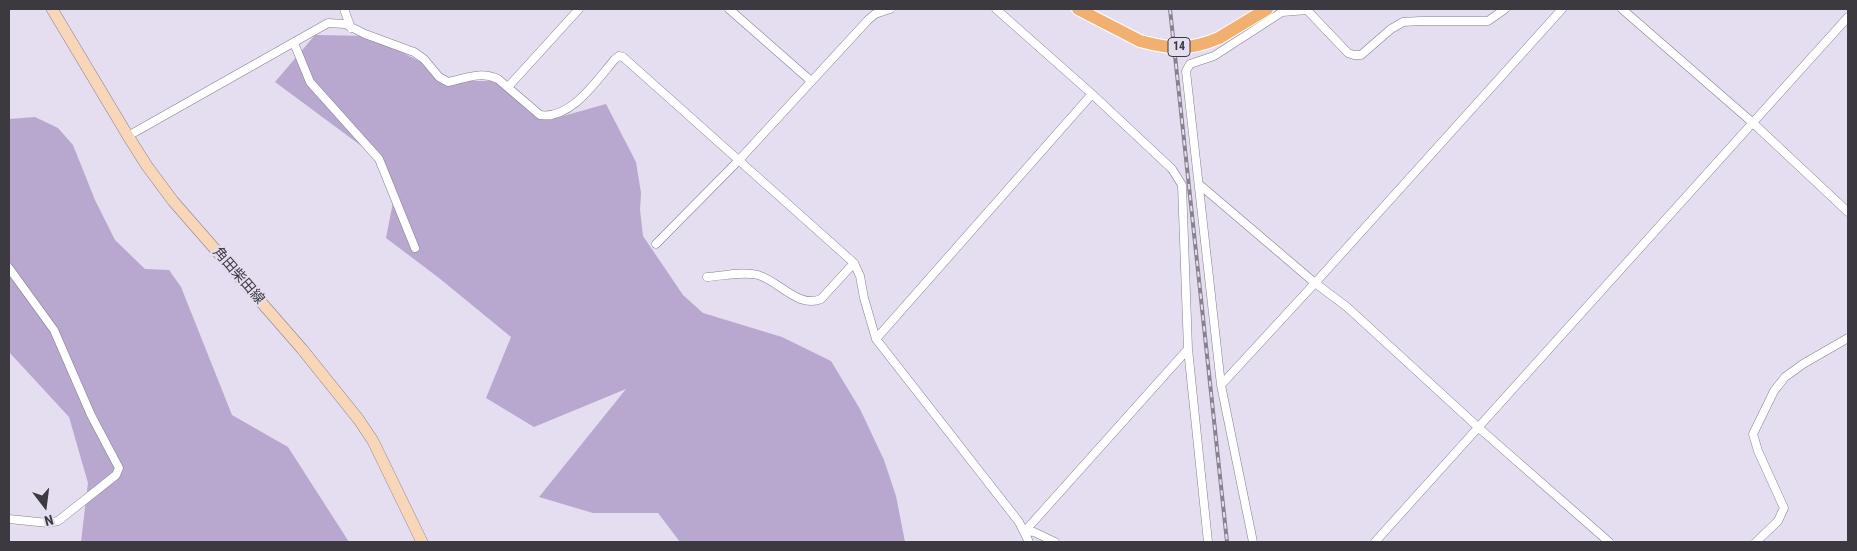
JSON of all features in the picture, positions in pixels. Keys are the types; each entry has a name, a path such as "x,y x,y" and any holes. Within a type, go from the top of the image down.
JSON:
{"main road":[{"name":"角田柴田線","path":"52,9 128,136 173,202 302,349 360,420 373,441 422,542"},
{"name":"14","path":"1078,9 1140,41 1174,48 1205,44 1219,38 1267,9"}],"street":[{"path":"344,9 351,28"},
{"path":"508,87 579,9"},
{"path":"729,9 811,82"},
{"path":"656,244 740,160 868,20 875,14 890,9"},
{"path":"996,9 1092,94 1172,169 1182,185 1188,348 1208,542"},
{"path":"1253,542 1221,385 1186,71 1190,64 1214,56 1282,12 1307,10 1348,53 1361,55 1391,29 1403,22 1488,21 1505,9"},
{"path":"1221,385 1562,9"},
{"path":"1622,9 1753,123 1848,212"},
{"path":"1376,542 1848,17"},
{"path":"128,136 294,44 328,23 344,24 414,52 448,82 480,74 498,80 540,115 548,116 564,111 585,95 615,59 620,56 623,57 854,263 860,276 864,298 876,339 1024,531 1029,542"},
{"path":"294,44 310,82 379,160 414,248"},
{"path":"876,339 1092,94"},
{"path":"1200,185 1315,283 1347,307 1479,428 1609,542"},
{"path":"707,277 758,275 809,302 815,302 821,299 854,263"},
{"path":"9,268 54,330 92,415 119,468 116,475 58,521 48,523 9,520"},
{"path":"1756,542 1778,521 1784,508 1758,451 1753,434 1760,418 1774,391 1785,377 1803,364 1848,338"},
{"path":"1024,531 1188,348"},
{"path":"1024,531 1034,532 1055,542"}],"shaded area":[{"path":"315,35 372,36 456,81 502,81 549,120 606,104 636,162 641,193 640,210 643,236 683,295 703,313 782,337 831,361 860,409 884,460 896,496 905,542 680,542 658,513 593,513 539,497 626,389 534,427 486,398 511,337 439,278 386,238 395,192 379,159 275,82"},
{"path":"35,117 58,128 73,145 95,200 115,240 145,269 169,270 181,287 232,415 288,447 349,542 81,542 88,483 69,417 9,352 9,119"}],"railway":[{"path":"1170,9 1227,542"}]}
